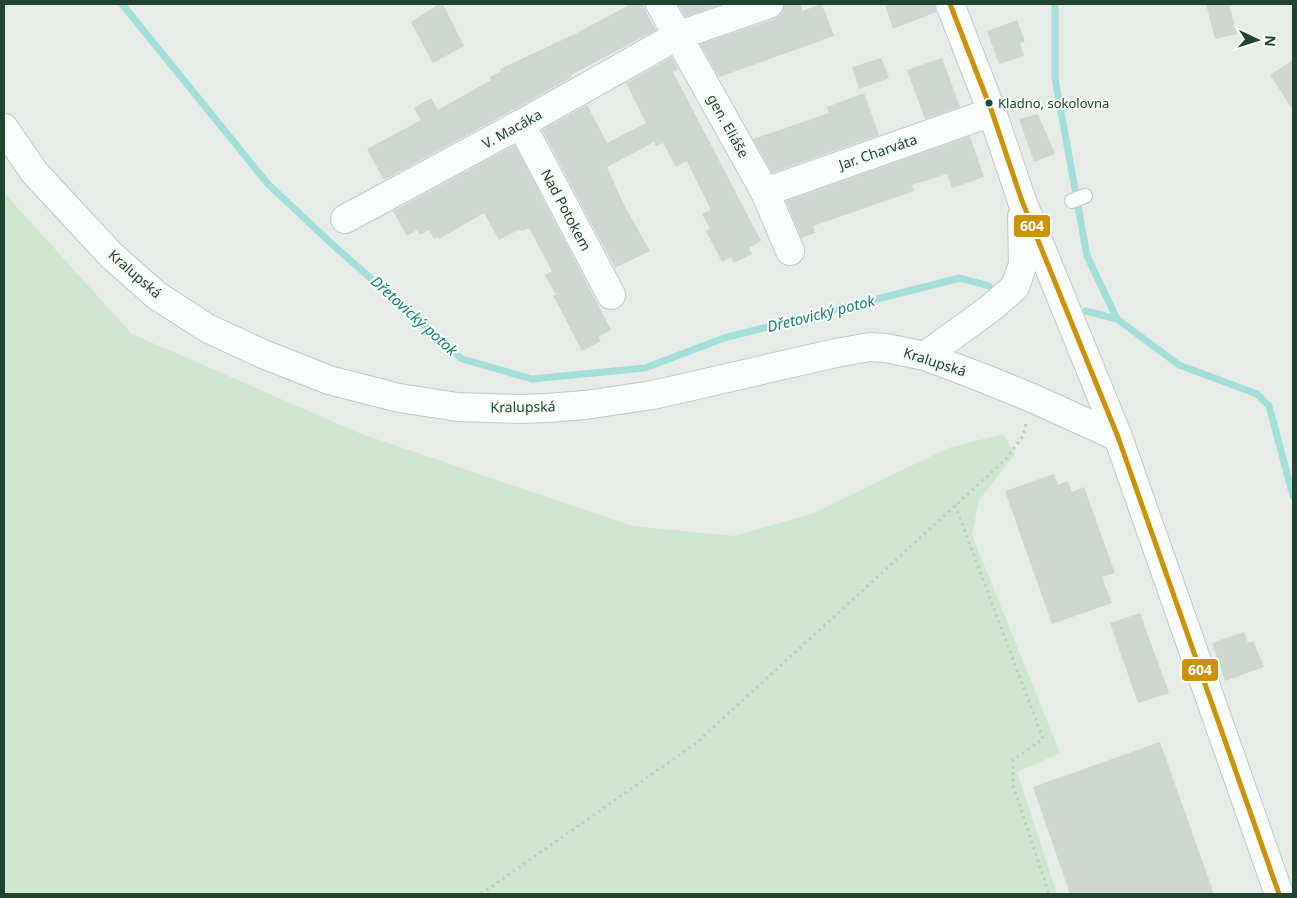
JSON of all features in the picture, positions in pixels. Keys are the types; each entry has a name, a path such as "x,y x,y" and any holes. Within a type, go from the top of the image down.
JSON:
{"street":[{"name":"gen. Eliáše","path":"660,4 765,192 790,251"},
{"name":"V. Macáka","path":"346,219 521,124 677,36 769,4"},
{"path":"950,4 992,112 1022,201 1118,437 1278,894"},
{"name":"Jar. Charváta","path":"765,192 992,112"},
{"name":"Nad Potokem","path":"521,124 611,295"},
{"name":"Kralupská","path":"4,128 34,172 111,255 156,295 207,328 263,354 330,380 399,398 458,407 520,409 576,406 653,395 870,347 886,348 925,356 1032,398 1118,437"},
{"path":"925,356 992,307 1015,287 1024,264 1022,201"}],"lane":[{"path":"1072,201 1086,196"}],"path":[{"path":"481,894 695,744 1005,460 1022,436 1032,398"},
{"path":"954,505 1043,739 1013,760 1013,785 1049,894"}],"green space":[{"path":"4,193 132,334 359,433 632,526 734,536 814,513 948,448 1003,434 1015,454 979,500 972,535 1060,753 1017,772 1057,894 4,894"}],"building":[{"path":"439,4 443,4 464,46 433,63 411,22"},
{"path":"631,4 644,4 646,12 656,30 571,75 572,77 384,180 367,149 421,120 414,108 431,98 438,110 491,80 490,77 501,71 500,69 575,34"},
{"path":"678,4 722,4 685,17"},
{"path":"784,4 801,4 802,11 822,4 834,36 719,77 700,44 774,19 781,14"},
{"path":"885,4 935,4 936,12 893,29"},
{"path":"1206,4 1229,4 1237,34 1215,39"},
{"path":"1017,20 1025,41 1020,43 1024,56 999,64 987,31"},
{"path":"672,57 678,69 673,72 761,241 749,248 752,254 734,263 731,257 722,262 706,231 710,229 702,214 711,210 687,161 676,167 663,143 656,146 654,142 607,167 624,205 650,251 615,268 542,130 587,105 607,143 646,123 626,83"},
{"path":"881,58 889,78 859,89 852,67"},
{"path":"942,58 960,107 925,119 907,70"},
{"path":"1293,60 1293,110 1270,75"},
{"path":"864,93 879,135 772,173 753,139 829,113 827,107"},
{"path":"1038,114 1055,154 1034,162 1019,119"},
{"path":"970,136 984,177 952,188 947,174 912,185 914,191 813,226 815,233 801,238 786,201"},
{"path":"515,145 611,330 598,337 601,341 582,351 553,295 556,295 545,275 552,271 529,228 521,231 520,229 499,240 484,213 439,239 437,237 434,239 429,230 420,235 417,230 407,236 393,211"},
{"path":"1054,474 1058,485 1068,481 1072,492 1084,487 1115,573 1102,577 1112,603 1052,624 1005,491"},
{"path":"1140,613 1169,693 1138,703 1110,623"},
{"path":"1244,632 1248,643 1253,641 1264,667 1225,681 1212,643"},
{"path":"1160,742 1214,894 1070,894 1033,787"}],"waterway":[{"name":"Dřetovický potok","path":"122,4 268,184 333,245 462,359 532,379 645,368 724,338 960,278 989,286"},
{"path":"1055,4 1055,78 1087,256 1117,319"},
{"name":"Dřetovický potok","path":"1086,311 1117,319 1179,365 1257,394 1269,406 1293,496"}],"transit line":[{"name":"604","path":"950,4 992,112 1022,201 1118,437 1279,894"}],"place":[{"name":"Kladno, sokolovna","path":"989,103"}]}
